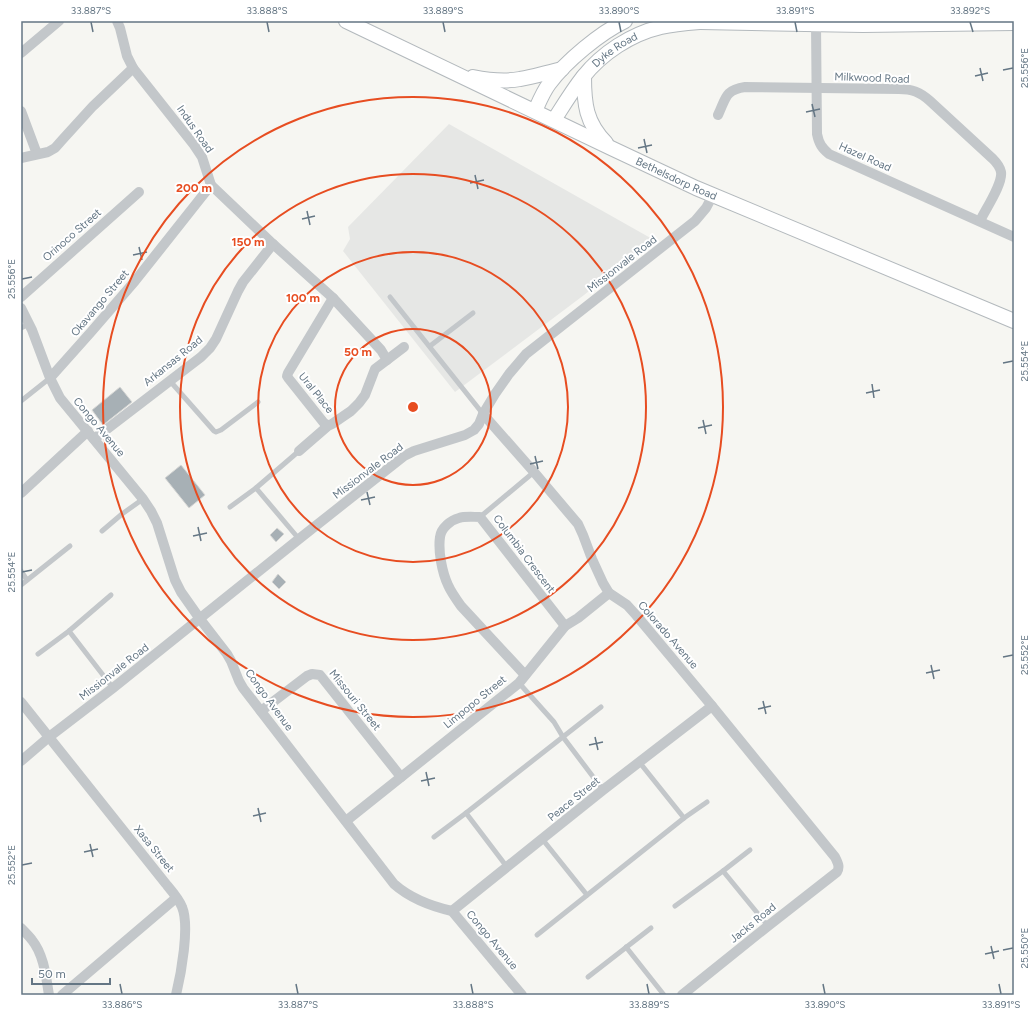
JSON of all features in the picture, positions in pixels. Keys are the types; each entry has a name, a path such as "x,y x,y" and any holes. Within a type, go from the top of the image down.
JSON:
{"main road":[{"name":"Bethelsdorp Road","path":"346,21 457,75 713,195 1014,321"},
{"name":"Dyke Road","path":"535,111 549,84 562,68 597,38 625,21"},
{"name":"Dyke Road","path":"554,120 584,76 598,61 627,40 645,31 662,26 701,22 816,24 1014,23"},
{"path":"457,75 484,80 519,80 562,68"},
{"path":"584,76 586,111 592,125 600,137 611,148"}],"street":[{"path":"21,53 59,21"},
{"name":"Indus Road","path":"117,21 127,56 133,68 194,145 202,157 211,185 333,298 381,350 387,360"},
{"name":"Hazel Road","path":"816,24 817,134 819,143 823,149 829,154 1014,237"},
{"path":"21,158 48,152 54,148 93,106 133,68"},
{"name":"Milkwood Road","path":"718,115 726,96 730,91 736,88 908,89 922,94 993,159 1000,168 1001,177 999,184 980,221"},
{"path":"21,111 37,154"},
{"name":"Okavango Street","path":"50,378 92,332 211,185"},
{"name":"Orinoco Street","path":"21,296 139,192"},
{"name":"Missionvale Road","path":"21,761 49,737 113,688 404,456 414,451 464,435 474,430 479,424 495,394 526,354 696,221 706,208 713,195"},
{"name":"Arkansas Road","path":"21,494 91,435 170,381 210,348 216,339 243,282 273,244"},
{"name":"Ural Place","path":"333,298 287,376 324,423 329,425 332,424 351,411 365,395 375,369 404,347"},
{"name":"Congo Avenue","path":"21,308 25,326 60,398 143,498 151,510 157,523 175,580 181,592 227,654 238,682 394,884 404,893 420,902 452,911 522,995"},
{"name":"Colorado Avenue","path":"483,414 578,524 598,574 609,593 626,605 636,615 712,706 835,857 838,862 839,869"},
{"path":"299,451 329,425"},
{"name":"Columbia Crescent","path":"522,679 461,606 448,586 443,573 440,547 440,536 442,530 454,519 460,517 480,517 564,626"},
{"name":"Limpopo Street","path":"346,821 522,679 564,626 593,607 609,593"},
{"name":"Missouri Street","path":"261,711 307,676 312,674 320,675 401,777"},
{"name":"Xasa Street","path":"21,702 182,906 185,921 185,940 176,995"},
{"name":"Peace Street","path":"452,911 603,790 712,706"},
{"name":"Jacks Road","path":"682,995 839,869"},
{"path":"62,995 176,898"},
{"path":"21,928 33,941 40,954 49,995"}],"lane":[{"path":"390,297 483,414"},
{"path":"430,346 473,313"},
{"path":"21,401 50,378"},
{"path":"170,381 216,432 221,430 258,402"},
{"path":"230,507 256,488 299,451"},
{"path":"480,517 534,472"},
{"path":"256,488 299,539"},
{"path":"102,531 143,498"},
{"path":"21,585 70,546"},
{"path":"21,571 27,580"},
{"path":"38,654 69,631 111,595"},
{"path":"69,631 113,688"},
{"path":"522,679 603,790"},
{"path":"434,837 601,707"},
{"path":"640,763 684,818"},
{"path":"537,935 706,802"},
{"path":"466,813 507,867"},
{"path":"542,840 587,895"},
{"path":"674,906 750,850"},
{"path":"723,871 768,926"},
{"path":"588,977 651,928"},
{"path":"626,947 664,995"}],"shaded area":[{"path":"449,124 654,240 584,295 455,392 343,251 350,239 348,227"}],"building":[{"path":"120,387 132,402 103,425 92,410"},
{"path":"181,465 205,495 189,508 165,478"},
{"path":"277,528 284,534 276,542 270,535"},
{"path":"278,574 286,582 279,589 272,582"}]}
